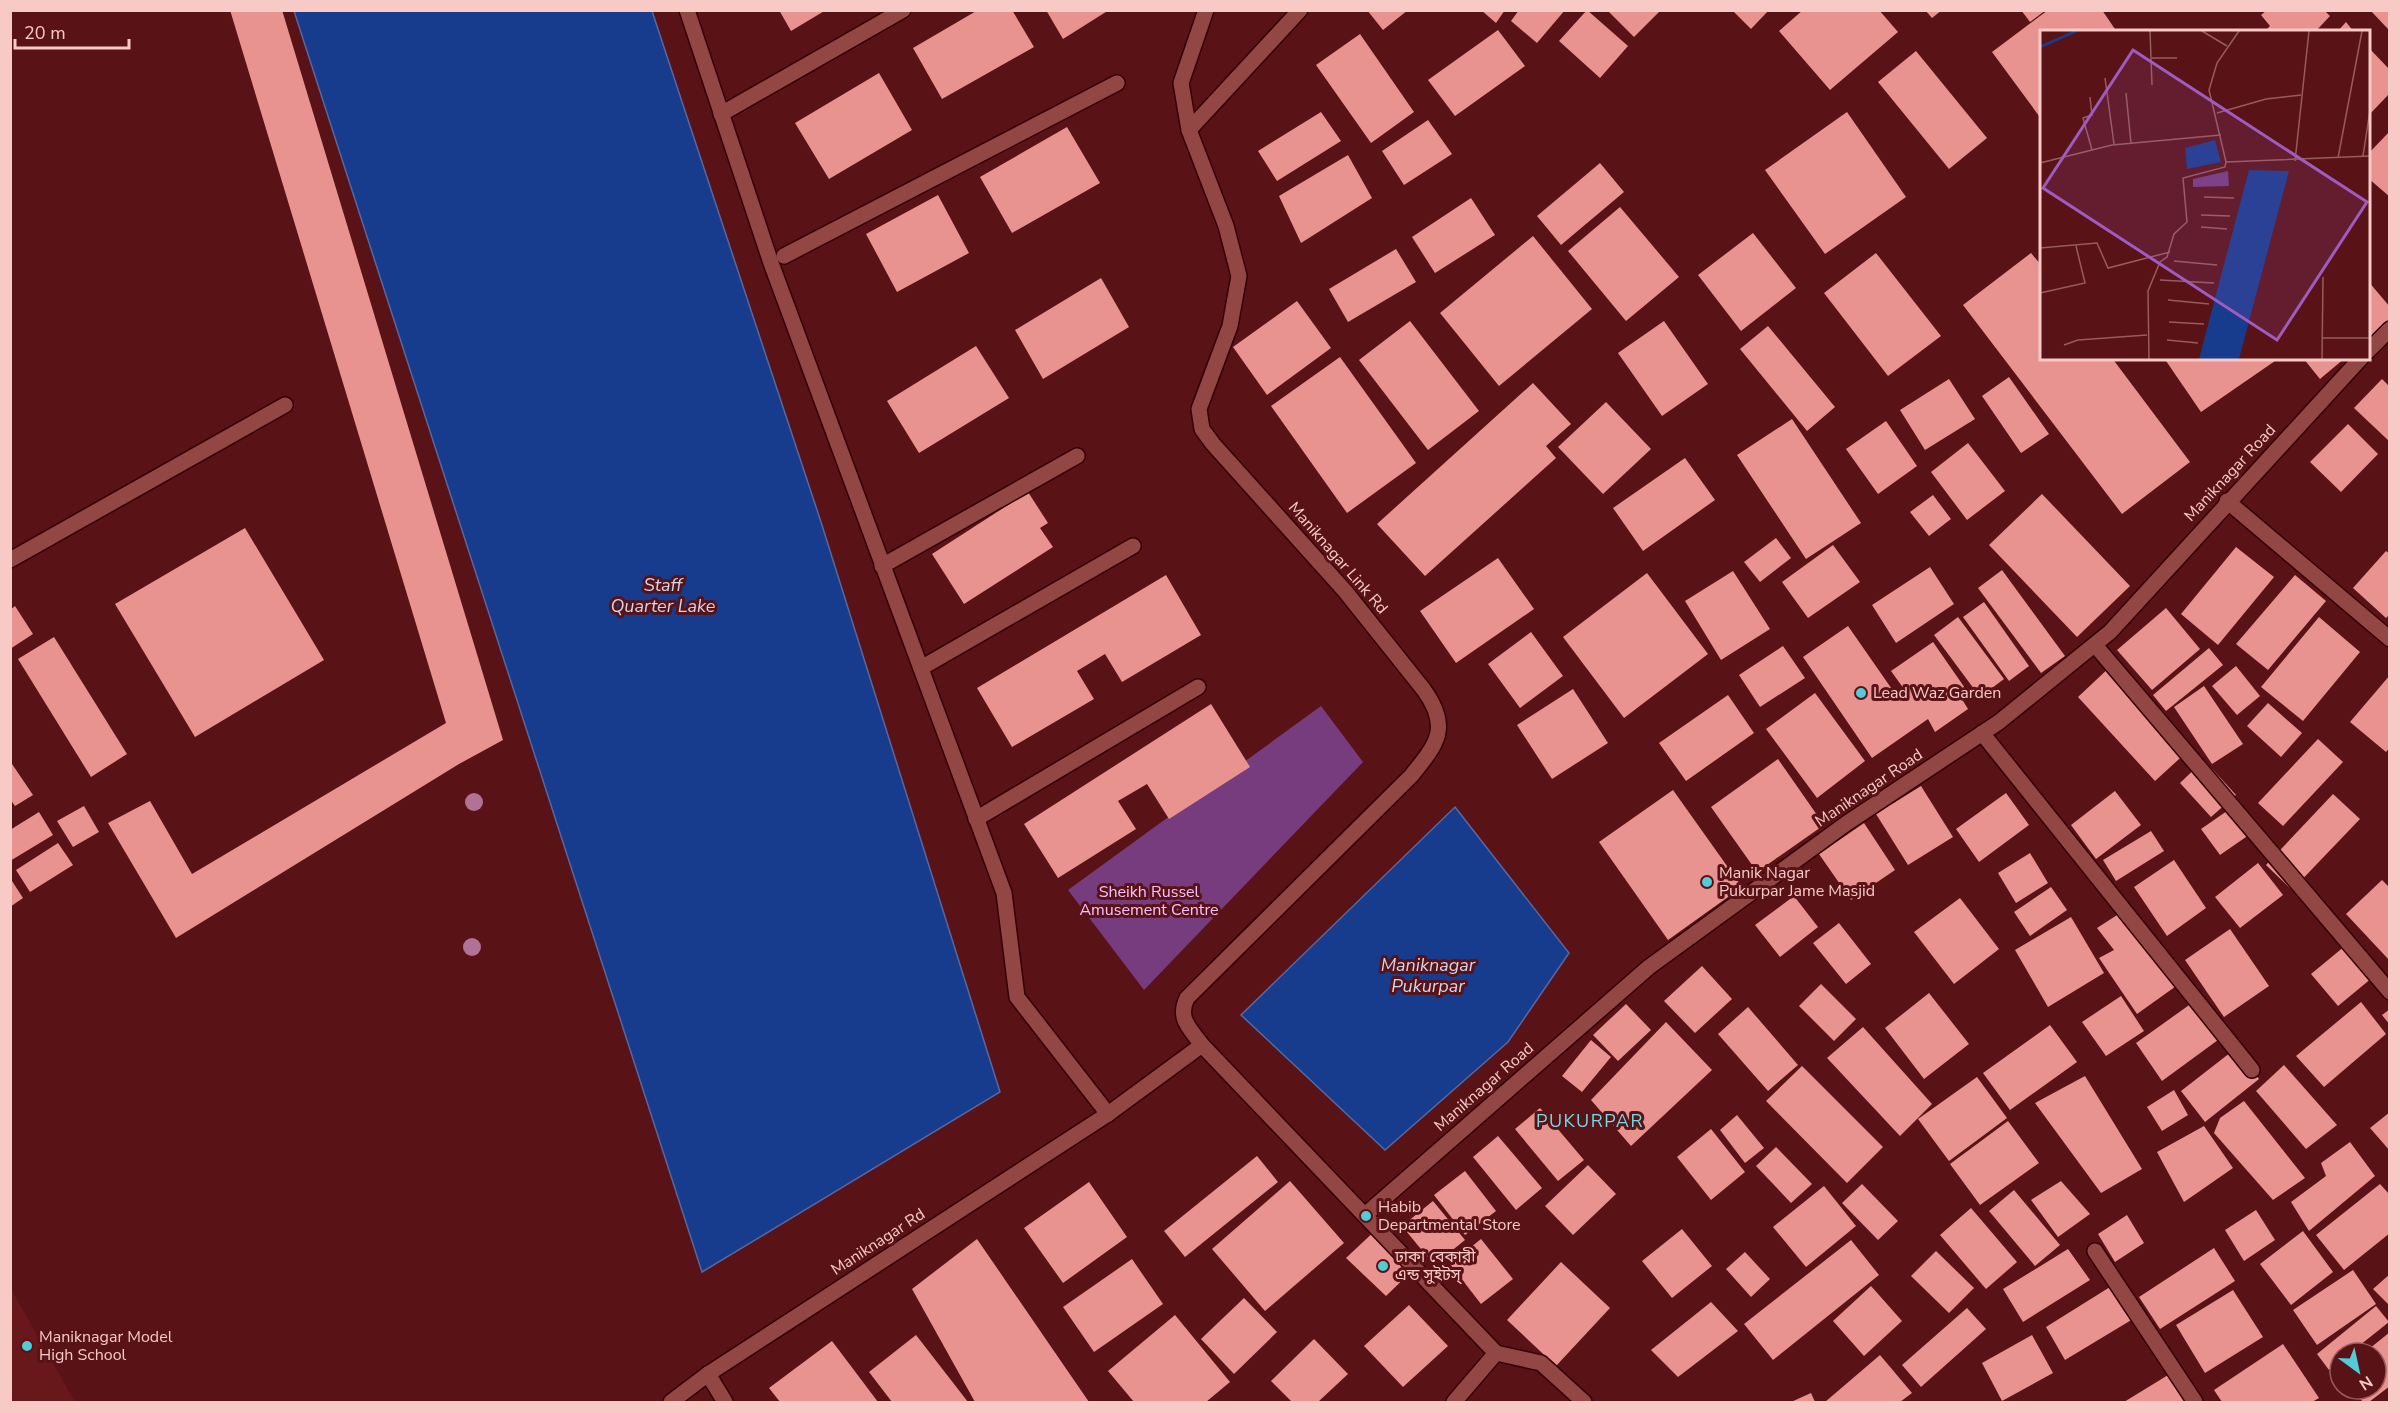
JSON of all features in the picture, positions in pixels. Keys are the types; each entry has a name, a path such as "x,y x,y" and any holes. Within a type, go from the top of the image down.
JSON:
{"street":[{"path":"687,10 771,263 1004,893 1017,997 1108,1114"},
{"path":"721,114 903,10"},
{"name":"Maniknagar Link Rd","path":"1202,1045 1182,1019 1182,1008 1187,998 1411,776 1429,754 1441,725 1435,706 1424,690 1346,591 1202,429 1199,409 1230,326 1239,276 1226,226 1190,130 1181,83 1206,10"},
{"path":"1190,130 1300,10"},
{"path":"784,256 1117,83"},
{"path":"2370,349 2390,328"},
{"name":"Maniknagar Road","path":"1365,1215 1649,967 1847,823 1982,734 2095,645 2110,632 2359,360"},
{"path":"10,560 285,405"},
{"path":"882,566 1077,456"},
{"path":"2228,501 2390,639"},
{"path":"921,668 1133,546"},
{"path":"2095,645 2390,992"},
{"path":"976,819 1198,687"},
{"path":"1982,734 2252,1070"},
{"path":"1202,1045 1496,1353 1541,1364 1584,1402"},
{"name":"Maniknagar Rd","path":"671,1402 708,1374 1108,1114 1202,1045"},
{"path":"2095,1251 2195,1402"},
{"path":"1454,1402 1496,1353"},
{"path":"708,1374 725,1402"}],"shaded area":[{"name":"Maniknagar Model High School","path":"11,1289 75,1402 11,1402"}],"green space":[{"name":"Sheikh Russel Amusement Centre","path":"1321,706 1363,762 1144,990 1068,890"}],"water":[{"name":"Staff Quarter Lake","path":"294,11 652,11 821,522 1000,1092 702,1272"},
{"name":"Maniknagar Pukurpar","path":"1455,807 1569,953 1508,1042 1385,1150 1241,1015"}],"building":[{"path":"230,10 282,10 503,740 459,764 176,938 108,823 150,801 192,874 446,723"},
{"path":"779,10 826,10 791,31"},
{"path":"978,10 1012,10 1034,47 942,99 913,48"},
{"path":"1046,10 1109,10 1063,39"},
{"path":"1367,10 1408,10 1383,30"},
{"path":"1481,10 1505,10 1496,23"},
{"path":"1519,10 1565,10 1537,43 1511,21"},
{"path":"1587,10 1628,46 1600,78 1559,41"},
{"path":"1607,10 1661,10 1634,37"},
{"path":"1732,10 1769,10 1751,29"},
{"path":"1803,10 1879,10 1898,32 1830,90 1779,31"},
{"path":"1925,10 1942,10 1932,18"},
{"path":"2021,10 2046,10 2030,22"},
{"path":"2048,10 2102,10 2116,30 2040,30 2040,117 1992,52"},
{"path":"2267,10 2324,10 2330,16 2317,30 2266,30 2270,26 2261,15"},
{"path":"2370,10 2390,10 2390,28 2388,29"},
{"path":"2346,22 2352,30 2339,30"},
{"path":"1498,30 1525,66 1455,116 1428,80"},
{"path":"1360,34 1414,112 1371,143 1316,65"},
{"path":"2370,49 2390,70 2390,93 2370,114"},
{"path":"1916,51 1987,138 1949,169 1878,82"},
{"path":"879,73 912,130 829,179 795,123"},
{"path":"1321,112 1341,141 1277,181 1258,151"},
{"path":"1847,112 1906,197 1825,254 1765,170"},
{"path":"1428,120 1452,154 1404,185 1382,151"},
{"path":"1067,127 1100,183 1012,233 980,177"},
{"path":"2390,131 2390,197 2370,180 2370,152"},
{"path":"1348,155 1372,198 1301,243 1279,196"},
{"path":"1600,163 1624,192 1561,245 1537,216"},
{"path":"938,195 969,253 897,292 866,234"},
{"path":"1471,198 1495,235 1435,273 1412,237"},
{"path":"1620,207 1679,277 1626,321 1568,251"},
{"path":"1753,233 1796,288 1741,331 1698,275"},
{"path":"1533,236 1592,309 1499,386 1440,313"},
{"path":"1396,249 1416,282 1348,322 1329,289"},
{"path":"1876,253 1941,336 1888,376 1824,293"},
{"path":"2031,253 2040,264 2040,360 2114,360 2190,462 2122,514 1963,305"},
{"path":"1101,278 1129,327 1043,379 1015,330"},
{"path":"2370,283 2390,307 2390,322 2370,337"},
{"path":"1297,301 1331,348 1267,395 1233,347"},
{"path":"1410,321 1479,411 1428,450 1359,360"},
{"path":"1664,321 1708,384 1662,416 1618,353"},
{"path":"1768,326 1835,407 1807,431 1740,349"},
{"path":"976,346 1009,398 919,453 887,401"},
{"path":"1340,357 1416,463 1347,513 1271,406"},
{"path":"2165,360 2274,360 2275,361 2201,412"},
{"path":"2305,360 2343,360 2320,379"},
{"path":"2009,377 2049,434 2021,453 1982,396"},
{"path":"1949,379 1975,419 1925,450 1900,410"},
{"path":"2382,379 2390,387 2390,442 2354,408"},
{"path":"1533,383 1571,424 1546,446 1556,458 1425,576 1377,524"},
{"path":"1606,402 1651,449 1603,494 1558,447"},
{"path":"1792,419 1861,523 1806,559 1737,455"},
{"path":"1886,421 1917,466 1878,494 1846,449"},
{"path":"2348,424 2378,454 2341,492 2310,462"},
{"path":"1968,443 2005,491 1967,520 1931,472"},
{"path":"1685,458 1715,500 1643,551 1613,508"},
{"path":"1028,492 1048,523 1040,528 1053,547 964,604 932,554"},
{"path":"2042,494 2130,586 2077,637 1989,545"},
{"path":"1933,495 1951,519 1929,536 1910,512"},
{"path":"245,528 324,660 195,737 115,604"},
{"path":"1776,538 1791,558 1760,582 1744,562"},
{"path":"1833,545 1860,582 1808,618 1782,582"},
{"path":"2236,547 2274,577 2218,645 2181,614"},
{"path":"2386,551 2390,554 2390,614 2386,618 2353,588"},
{"path":"1498,558 1534,609 1456,663 1420,611"},
{"path":"1930,567 1954,604 1896,643 1872,605"},
{"path":"2002,570 2065,656 2041,673 1978,588"},
{"path":"1733,571 1770,629 1721,660 1685,601"},
{"path":"1647,573 1708,654 1624,718 1563,637"},
{"path":"1166,575 1201,635 1122,682 1105,654 1077,671 1094,699 1012,747 977,688"},
{"path":"2295,575 2326,601 2268,670 2236,644"},
{"path":"1984,602 2029,666 2009,681 1963,617"},
{"path":"15,606 33,634 10,649 10,610"},
{"path":"2166,608 2200,649 2152,690 2117,650"},
{"path":"1958,617 2004,679 1980,697 1934,635"},
{"path":"2319,617 2360,652 2303,721 2261,687"},
{"name":"Lead Waz Garden","path":"1848,626 1896,695 1904,689 1891,671 1933,642 1967,691 1960,696 1968,709 1935,732 1928,719 1872,758 1803,657"},
{"path":"1531,632 1563,676 1520,708 1488,664"},
{"path":"54,637 127,754 91,777 18,659"},
{"path":"1783,646 1805,678 1760,707 1739,675"},
{"path":"2209,648 2223,665 2166,711 2153,695"},
{"path":"2112,665 2190,749 2155,781 2078,697"},
{"path":"2236,666 2260,696 2237,715 2212,686"},
{"path":"2390,675 2390,747 2386,752 2350,722"},
{"path":"2204,686 2243,744 2212,764 2174,707"},
{"path":"1573,689 1608,743 1552,779 1517,725"},
{"path":"1815,693 1865,761 1817,798 1766,729"},
{"path":"1728,695 1754,733 1686,781 1659,743"},
{"path":"2268,703 2302,733 2281,757 2247,726"},
{"path":"1211,704 1250,767 1169,819 1147,784 1118,801 1136,829 1058,878 1024,824"},
{"path":"2318,739 2343,762 2283,826 2258,803"},
{"path":"1778,759 1824,825 1757,872 1711,807"},
{"path":"2204,760 2236,795 2211,817 2180,783"},
{"path":"10,761 33,795 15,806 10,799"},
{"path":"1921,786 1953,837 1908,865 1876,814"},
{"path":"1673,790 1742,887 1668,940 1599,842"},
{"path":"2115,791 2141,825 2096,859 2071,825"},
{"path":"2006,793 2029,825 1979,862 1956,829"},
{"path":"2333,794 2360,819 2292,890 2266,865"},
{"path":"2240,802 2259,828 2220,855 2201,829"},
{"path":"84,806 99,832 73,847 57,821"},
{"path":"39,812 53,835 10,861 10,830"},
{"path":"1864,823 1895,870 1851,900 1819,854"},
{"path":"2151,831 2164,851 2116,881 2103,860"},
{"path":"58,843 73,865 30,892 16,870"},
{"path":"2030,853 2048,883 2016,903 1998,873"},
{"path":"2174,860 2206,908 2167,936 2134,887"},
{"path":"2258,863 2283,895 2240,928 2215,897"},
{"path":"2382,880 2390,888 2390,961 2346,914"},
{"path":"12,881 23,898 10,907 10,882"},
{"path":"2051,887 2067,910 2030,936 2014,912"},
{"path":"1794,896 1818,927 1780,957 1755,925"},
{"path":"1960,898 1999,949 1954,984 1914,932"},
{"path":"2128,908 2179,984 2137,1014 2099,958 2114,950 2097,928"},
{"path":"2071,917 2104,973 2048,1007 2015,950"},
{"path":"1839,923 1871,964 1846,984 1813,943"},
{"path":"2230,929 2269,986 2224,1017 2185,960"},
{"path":"2351,941 2378,973 2338,1006 2311,974"},
{"path":"1702,966 1732,999 1695,1033 1664,1001"},
{"path":"1821,984 1856,1019 1834,1041 1799,1006"},
{"path":"1929,993 1969,1044 1924,1079 1885,1028"},
{"path":"2121,996 2144,1031 2106,1056 2082,1022"},
{"path":"2361,1002 2386,1034 2324,1087 2296,1056"},
{"path":"2192,1003 2218,1040 2162,1081 2136,1043"},
{"path":"1626,1004 1651,1030 1618,1061 1593,1035"},
{"path":"1748,1007 1798,1065 1768,1091 1718,1034"},
{"path":"2390,1009 2390,1025 2382,1015"},
{"path":"1666,1022 1712,1070 1631,1146 1591,1100"},
{"path":"2050,1025 2077,1062 2010,1110 1983,1073"},
{"path":"1863,1027 1932,1104 1900,1136 1827,1058"},
{"path":"1591,1040 1611,1057 1582,1092 1562,1076"},
{"path":"2235,1049 2259,1079 2205,1122 2181,1091"},
{"path":"2284,1065 2337,1125 2306,1149 2256,1091"},
{"path":"1802,1066 1883,1147 1847,1183 1766,1101"},
{"path":"2085,1076 2142,1169 2101,1193 2035,1103"},
{"path":"1977,1077 2007,1118 1949,1161 1918,1119"},
{"path":"2174,1090 2188,1115 2162,1131 2147,1107"},
{"path":"2244,1101 2305,1178 2273,1200 2214,1133 2220,1118"},
{"path":"1540,1108 1584,1160 1558,1181 1515,1129"},
{"path":"2390,1112 2390,1151 2370,1128"},
{"path":"1737,1115 1764,1148 1745,1163 1720,1130"},
{"path":"2008,1121 2039,1163 1980,1205 1950,1164"},
{"path":"2204,1126 2233,1168 2184,1202 2157,1152"},
{"path":"1711,1129 1745,1172 1711,1200 1677,1157"},
{"path":"1498,1136 1542,1188 1516,1210 1473,1157"},
{"path":"2350,1142 2375,1176 2309,1231 2291,1202 2326,1176 2321,1163"},
{"path":"1776,1147 1812,1184 1791,1203 1756,1166"},
{"path":"1257,1156 1278,1182 1185,1257 1164,1231"},
{"path":"1588,1165 1616,1194 1573,1235 1545,1206"},
{"path":"1465,1171 1496,1211 1465,1235 1434,1195"},
{"path":"1290,1181 1344,1243 1265,1311 1212,1249"},
{"path":"2061,1181 2090,1214 2058,1237 2031,1200"},
{"path":"1089,1182 1127,1237 1063,1283 1024,1228"},
{"path":"1862,1184 1898,1221 1878,1240 1842,1203"},
{"path":"2380,1184 2390,1195 2390,1233 2344,1270 2316,1235"},
{"path":"1824,1186 1856,1226 1806,1267 1773,1227"},
{"path":"2014,1190 2060,1245 2035,1266 1989,1211"},
{"path":"1433,1201 1465,1240 1434,1265 1402,1226"},
{"path":"1971,1208 2017,1262 1986,1289 1940,1235"},
{"path":"2256,1210 2275,1240 2244,1261 2225,1230"},
{"path":"2127,1215 2144,1243 2115,1262 2098,1234"},
{"path":"1379,1227 1417,1266 1386,1296 1346,1258"},
{"path":"1682,1229 1712,1266 1672,1298 1642,1261"},
{"path":"2303,1231 2333,1272 2291,1305 2260,1264"},
{"path":"977,1239 1089,1402 975,1402 912,1289"},
{"path":"1481,1239 1513,1279 1481,1304 1450,1264"},
{"path":"1851,1240 1879,1275 1773,1360 1744,1324"},
{"path":"2214,1248 2235,1281 2160,1329 2139,1297"},
{"path":"2068,1249 2090,1280 2023,1322 2003,1289"},
{"path":"1936,1251 1974,1288 1949,1313 1911,1276"},
{"path":"1745,1252 1770,1279 1751,1297 1726,1269"},
{"path":"1132,1259 1163,1304 1094,1352 1063,1307"},
{"path":"1561,1262 1610,1308 1556,1366 1507,1320"},
{"path":"2353,1270 2376,1304 2317,1345 2293,1310"},
{"path":"2390,1274 2390,1306 2373,1289"},
{"path":"1871,1286 1902,1321 1864,1356 1833,1321"},
{"path":"2110,1287 2133,1319 2065,1360 2046,1327"},
{"path":"2233,1290 2263,1337 2205,1373 2176,1325"},
{"path":"1244,1298 1277,1332 1234,1374 1201,1339"},
{"path":"1711,1302 1738,1331 1678,1377 1651,1350"},
{"path":"1409,1305 1448,1346 1403,1387 1364,1346"},
{"path":"2376,1306 2389,1322 2365,1341 2333,1341"},
{"path":"1967,1308 1986,1329 1921,1387 1902,1365"},
{"path":"1175,1315 1230,1382 1206,1402 1134,1402 1108,1371"},
{"path":"2390,1332 2390,1386 2388,1388 2388,1341 2379,1341"},
{"path":"916,1335 968,1402 892,1402 869,1372"},
{"path":"2032,1335 2053,1373 2002,1401 1982,1363"},
{"path":"1314,1339 1348,1374 1318,1402 1292,1402 1271,1381"},
{"path":"832,1341 878,1402 780,1402 769,1388"},
{"path":"2283,1344 2319,1398 2312,1402 2222,1402 2214,1390"},
{"path":"2328,1345 2328,1369 2317,1354"},
{"path":"1880,1355 1912,1393 1900,1402 1825,1402"},
{"path":"2173,1372 2192,1402 2124,1402"},
{"path":"1811,1393 1815,1402 1791,1402"}],"place":[{"name":"Lead Waz Garden","path":"1861,693"},
{"name":"Manik Nagar Pukurpar Jame Masjid","path":"1707,882"},
{"name":"Habib Departmental Store","path":"1366,1216"},
{"name":"ঢাকা বেকারী এন্ড সুইটস্","path":"1383,1266"},
{"name":"Maniknagar Model High School","path":"27,1346"}],"district":[{"name":"PUKURPAR","path":"1590,1121"}]}
